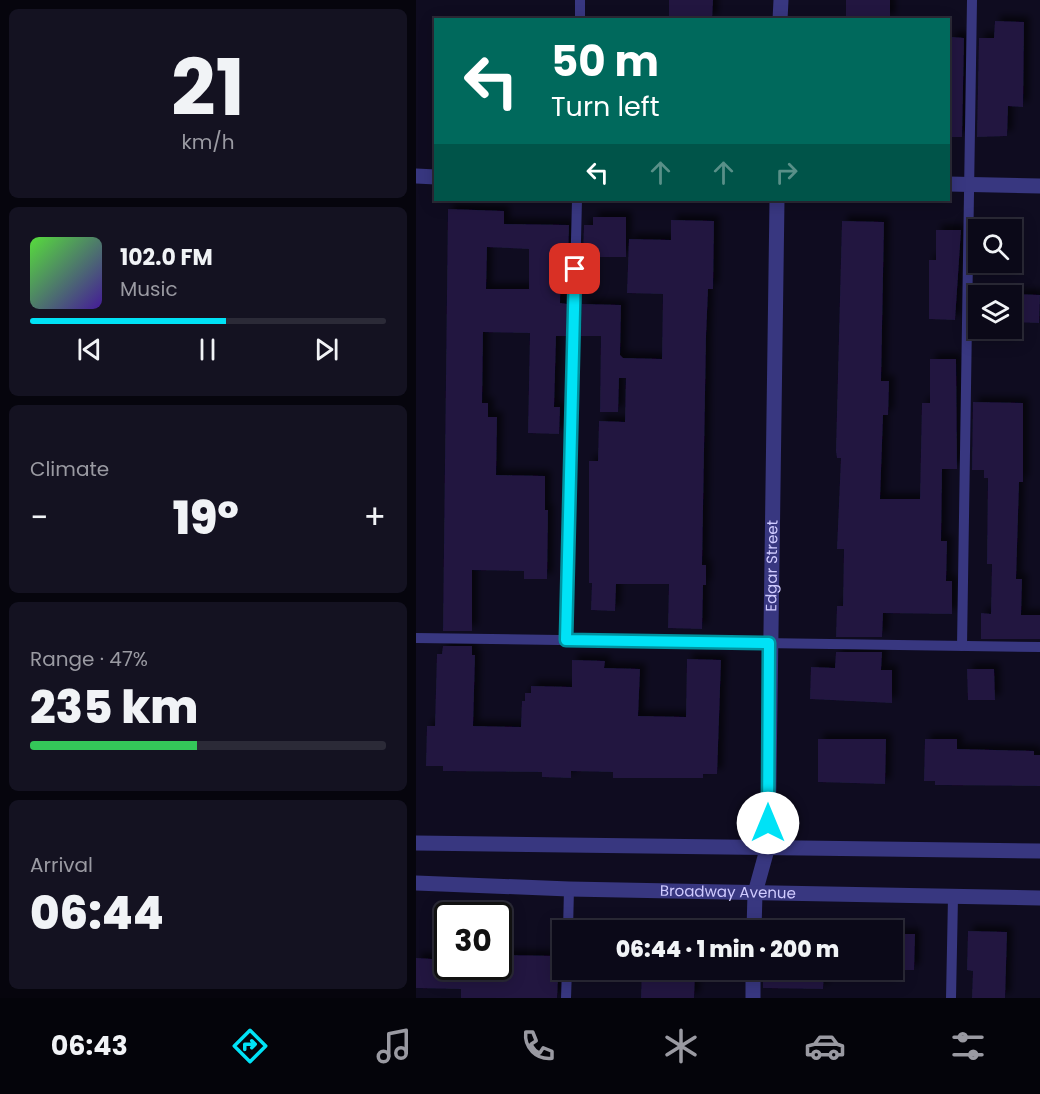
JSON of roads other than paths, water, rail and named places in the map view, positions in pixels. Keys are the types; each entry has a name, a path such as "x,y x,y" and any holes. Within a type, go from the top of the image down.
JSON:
{"street":[{"path":"780,18 781,0"},
{"path":"416,176 434,177"},
{"path":"950,184 1040,186"},
{"name":"Edgar Street","path":"754,920 755,893 768,846 769,643 777,201"},
{"path":"416,843 1040,851"},
{"name":"Broadway Avenue","path":"416,883 569,889 1040,898"},
{"path":"753,980 753,998"}],"lane":[{"path":"580,0 580,18"},
{"path":"962,646 972,0"},
{"path":"566,640 577,201"},
{"path":"416,638 1040,647"},
{"path":"568,920 569,889"},
{"path":"951,998 953,897"},
{"path":"566,998 567,980"}]}
